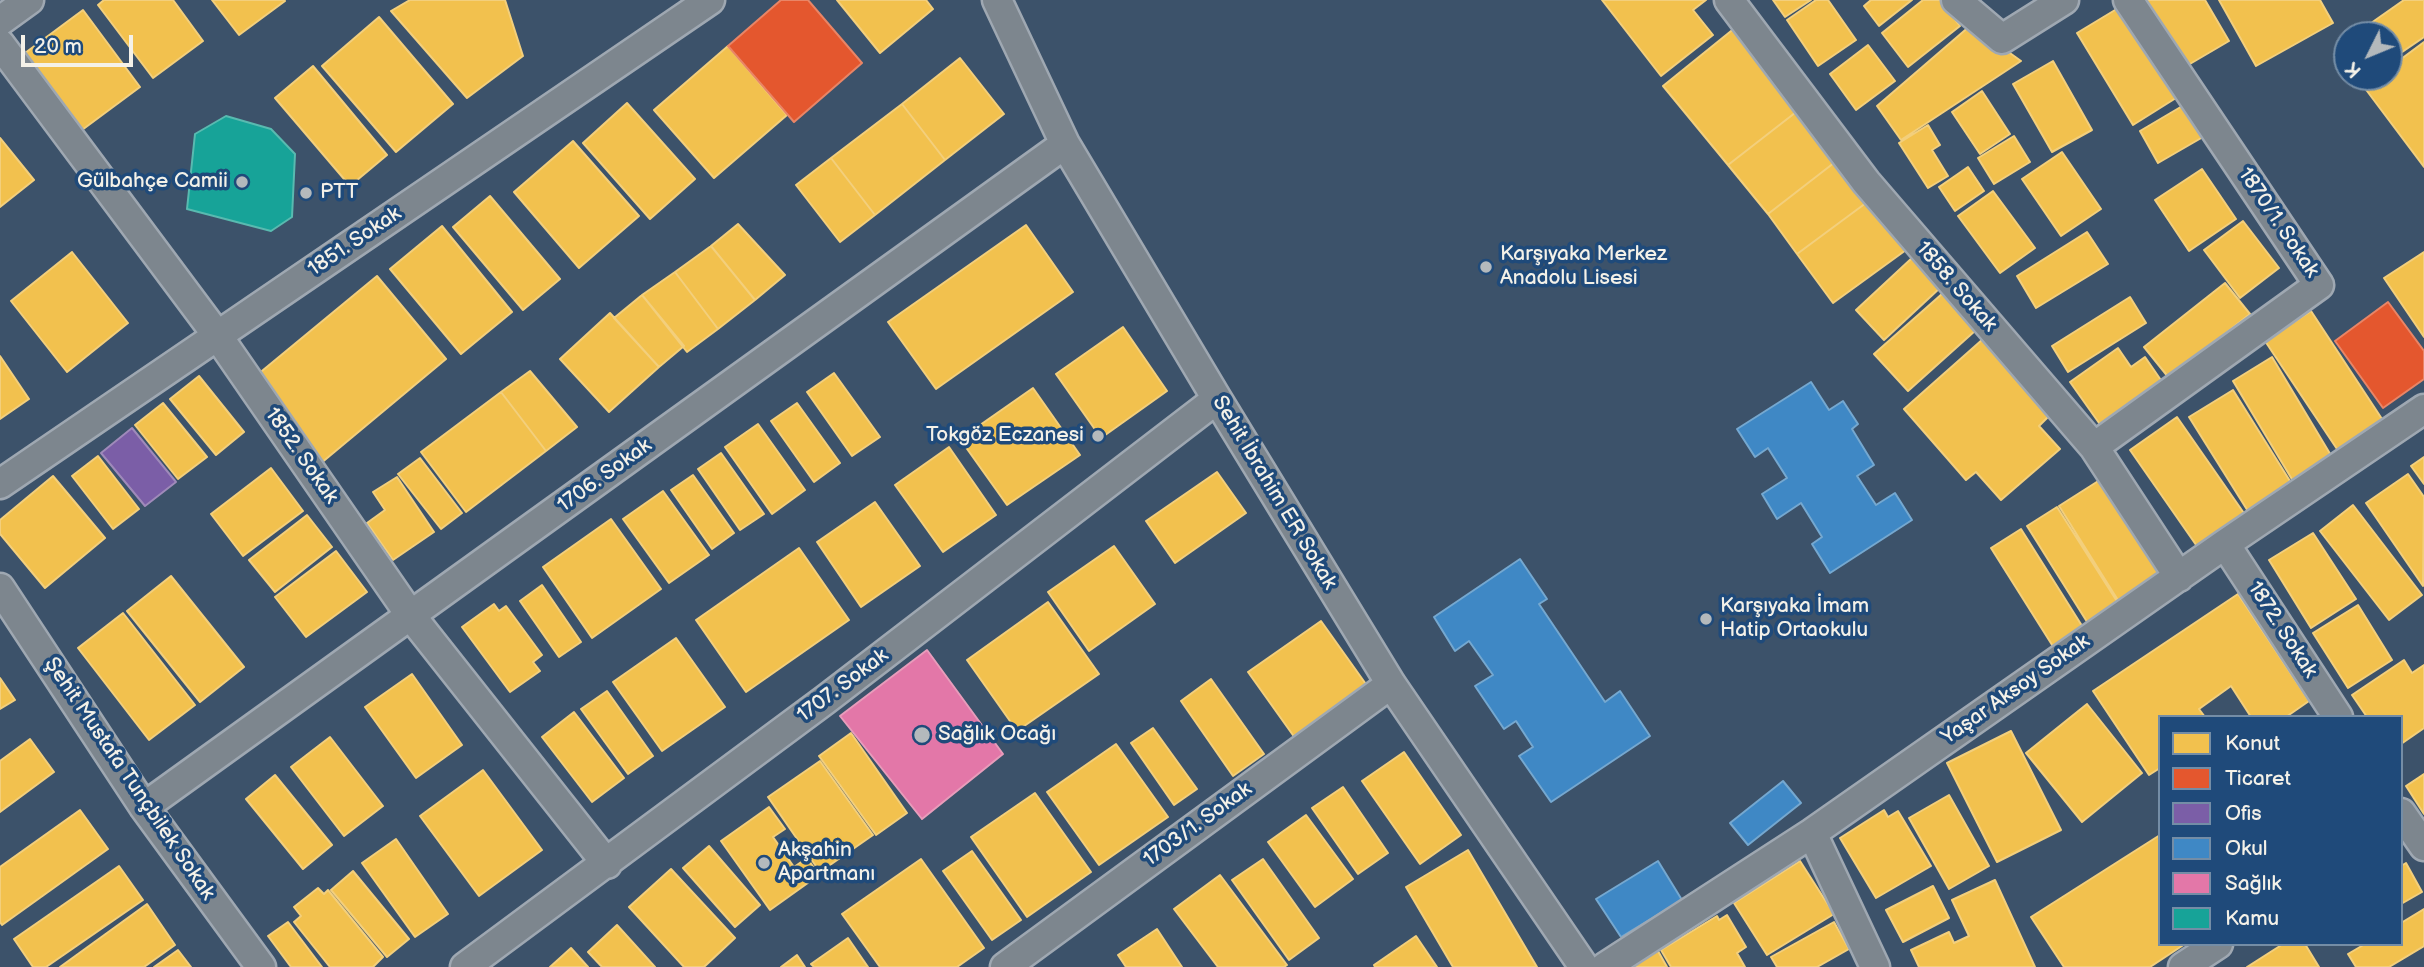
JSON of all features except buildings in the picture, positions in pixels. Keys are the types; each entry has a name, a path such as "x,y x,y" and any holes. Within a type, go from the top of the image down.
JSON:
{"street":[{"path":"0,21 29,0"},
{"name":"1851. Sokak","path":"0,484 710,0"},
{"name":"Sehit İbrahim ER Sokak","path":"997,0 1065,144 1217,399 1391,684 1584,967"},
{"name":"1858. Sokak","path":"1729,0 1866,182 2094,447 2179,577"},
{"path":"1956,0 2002,39 2064,0"},
{"name":"1870/1. Sokak","path":"2094,447 2319,285 2128,0"},
{"name":"1852. Sokak","path":"0,44 217,335 411,616 607,864"},
{"name":"1706. Sokak","path":"144,807 1065,144"},
{"name":"1707. Sokak","path":"465,967 607,864 1217,399"},
{"name":"Yaşar Aksoy Sokak","path":"1605,967 1812,833 2225,544 2424,409"},
{"name":"1872. Sokak","path":"2225,544 2337,715"},
{"name":"Şehit Mustafa Tunçbilek Sokak","path":"0,588 144,807 261,967"},
{"name":"1703/1. Sokak","path":"1005,967 1391,684"},
{"path":"2403,819 2424,846"},
{"path":"1812,833 1875,967"},
{"path":"2183,967 2215,946"}],"place":[{"name":"Gülbahçe Camii","path":"242,182"},
{"name":"PTT","path":"306,193"},
{"name":"Karşıyaka Merkez Anadolu Lisesi","path":"1486,267"},
{"name":"Tokgöz Eczanesi","path":"1098,436"},
{"name":"Karşıyaka İmam Hatip Ortaokulu","path":"1706,619"},
{"name":"Sağlık Ocağı","path":"922,735"},
{"name":"Akşahin Apartmanı","path":"764,863"}]}
